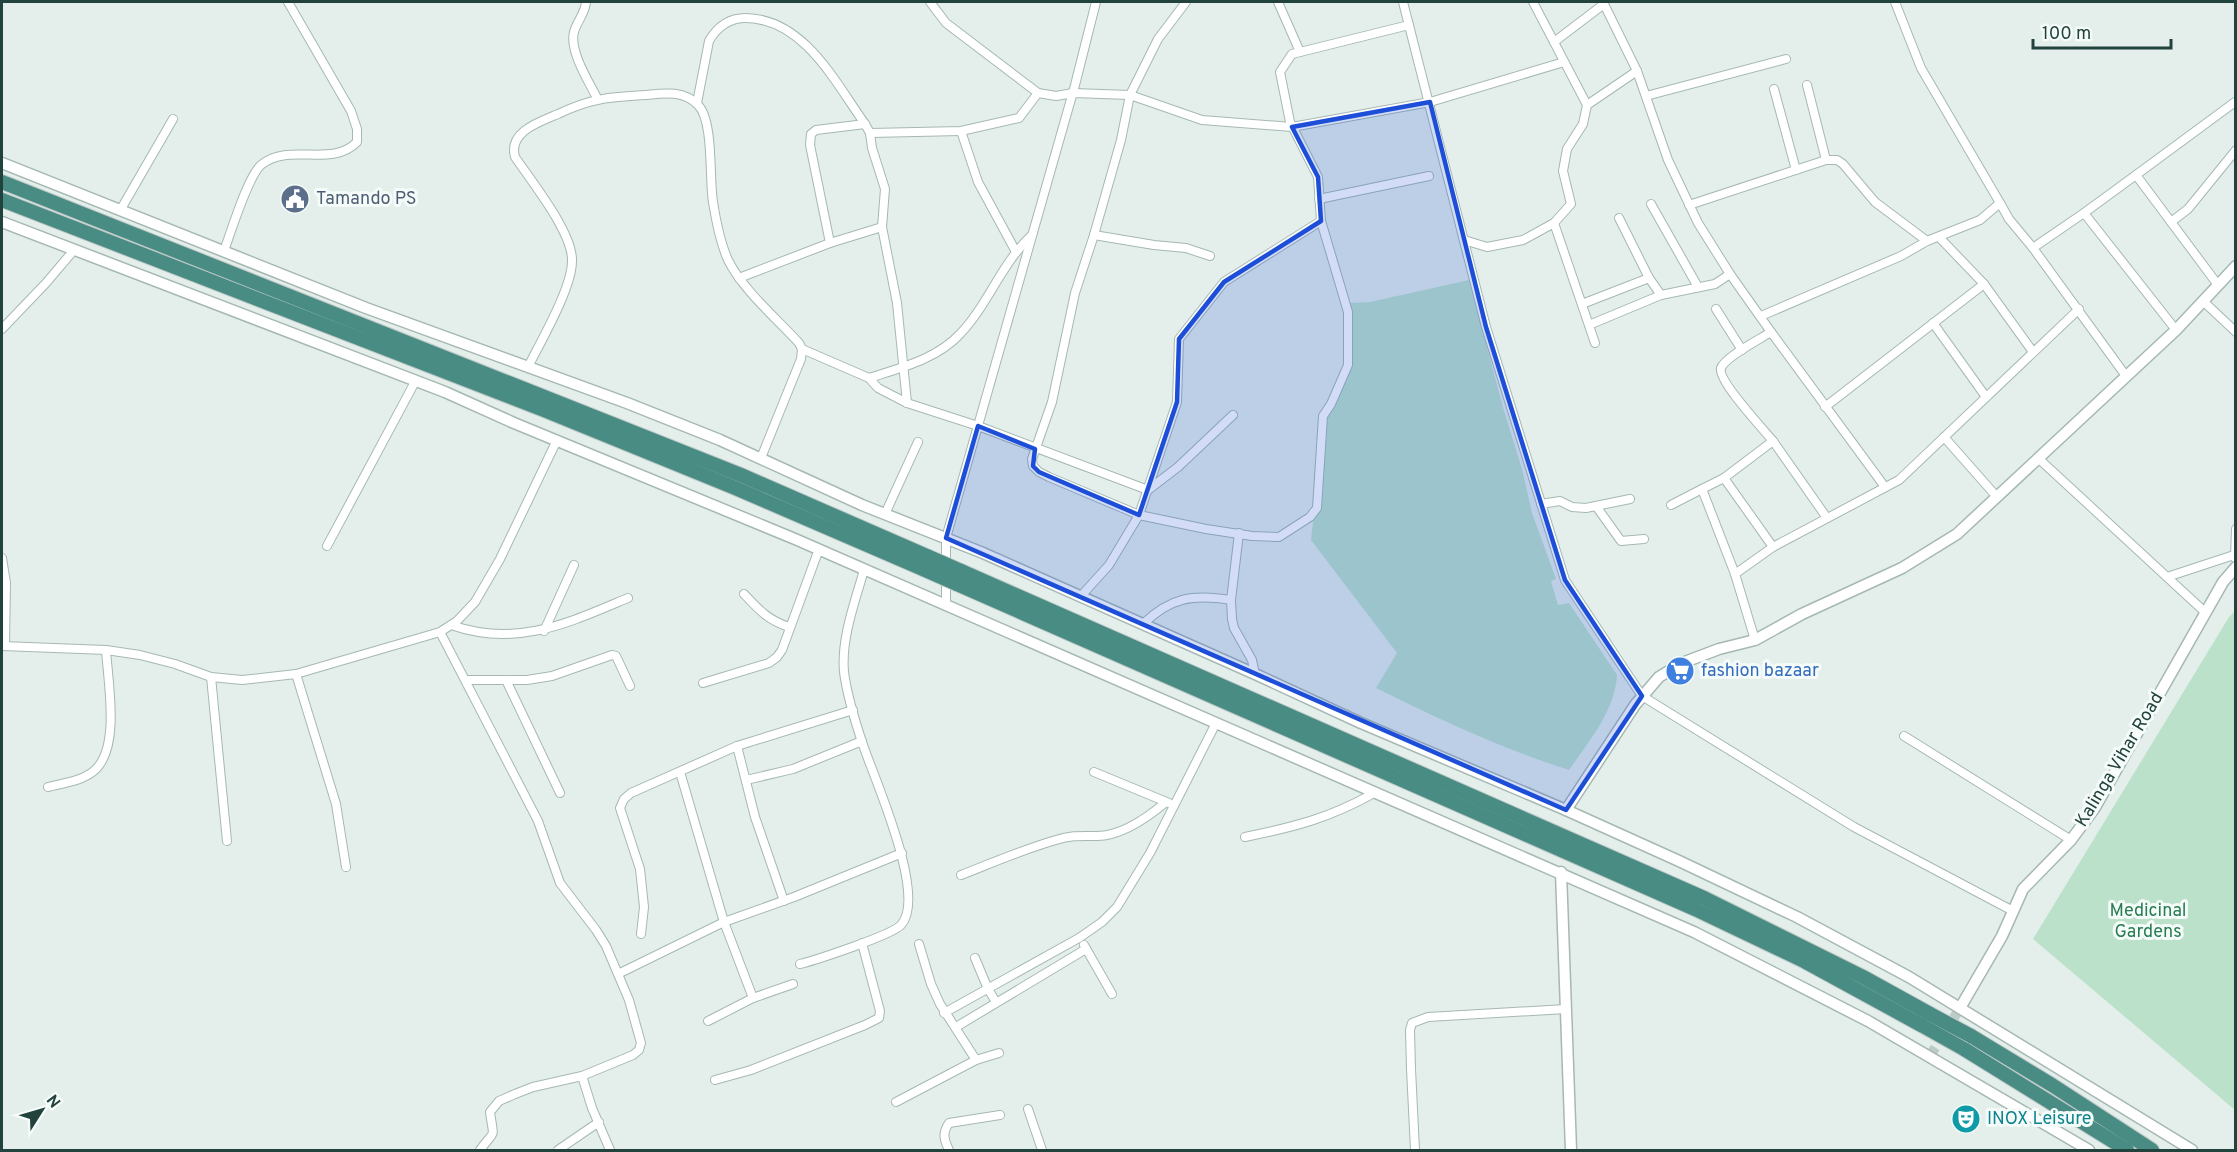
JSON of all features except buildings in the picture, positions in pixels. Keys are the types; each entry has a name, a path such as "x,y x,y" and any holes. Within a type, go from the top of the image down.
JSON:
{"highway":[{"path":"2,182 720,467 926,563"},
{"path":"2,200 565,418 959,577 1695,909 1927,1020 1971,1036 2152,1150"},
{"path":"1927,1020 1964,1049 2127,1150"}],"street":[{"path":"224,250 252,178 259,166 271,159 297,154 338,154 348,151 357,142 357,129 351,111 288,2"},
{"path":"586,2 586,10 574,30 573,40 582,68 597,98"},
{"path":"930,2 946,23 1038,93 1056,96 1073,93 1130,95 1202,120 1292,127 1430,102 1564,62"},
{"path":"946,605 946,538 1073,93 1096,2"},
{"path":"1186,2 1158,39 1130,95 1121,140 1075,293 1052,402 1032,459 1033,466 1039,472 1139,515 1206,530 1278,537 1310,517 1317,508 1323,416 1331,404 1348,365 1348,312 1321,221 1318,177 1292,127 1280,72 1292,54 1409,26"},
{"path":"1278,2 1300,52"},
{"path":"1403,2 1486,327 1565,580 1642,696 1854,827 2013,911"},
{"path":"1464,240 1487,247 1523,240 1554,223 1571,204 1563,171 1567,149 1583,124 1587,105 1533,2"},
{"path":"1895,2 1921,68 2009,219 2079,309 2126,376"},
{"path":"1554,42 1604,3 1637,71 1668,160 1689,204 1730,274 1885,487"},
{"path":"697,104 709,41 714,33 723,24 737,18 762,19 797,36 819,59 865,124 870,133 872,148 885,189 882,227 897,303 907,403"},
{"path":"1646,96 1786,59"},
{"path":"1587,105 1637,71"},
{"path":"1807,85 1826,160"},
{"path":"1774,89 1796,170"},
{"path":"528,367 570,281 573,259 570,245 560,226 515,157 513,149 521,132 572,107 597,98 672,93 685,96 697,104 705,114 713,202 720,236 728,259 739,278 799,343 802,350 801,359 761,458"},
{"path":"870,133 961,131 1019,118 1038,93"},
{"path":"2033,248 2235,102"},
{"path":"121,209 173,119"},
{"path":"830,243 810,145 811,134 816,130 865,124"},
{"path":"961,131 978,182 1015,250"},
{"path":"2171,222 2188,209 2235,150"},
{"path":"1689,204 1826,160 1837,160 1875,202 1927,241"},
{"path":"2,163 366,308 679,424 1081,596 1361,723 1566,810 1797,917 1909,977 2193,1150"},
{"path":"2136,175 2218,285"},
{"path":"1319,199 1429,176"},
{"path":"1651,204 1698,287"},
{"path":"1761,316 1902,256 1927,241 1980,220 2000,204"},
{"path":"2084,213 2176,330"},
{"path":"1619,218 1649,278 1661,295"},
{"path":"1081,596 1109,564 1139,515 1177,402 1179,339 1224,282 1321,221"},
{"path":"2,222 416,380 819,549 1374,793 1561,872 1694,932 1846,1009 2089,1150"},
{"path":"1554,223 1595,343"},
{"path":"739,278 830,243 882,227"},
{"path":"1094,234 1154,245 1186,248 1210,256"},
{"path":"869,378 904,367 948,345 961,334 1015,250 1031,236"},
{"path":"1939,237 1984,284 2033,352"},
{"path":"2,329 74,250"},
{"path":"1566,810 1642,696 1659,677 1682,663 1719,649 1755,640 1802,614 1902,568 1957,534 2176,330 2235,266"},
{"path":"1589,325 1661,295 1715,284 1730,274"},
{"path":"1582,304 1649,278"},
{"path":"1826,406 1984,284"},
{"path":"2203,301 2235,332"},
{"path":"1716,309 1742,350"},
{"path":"1735,574 1773,547 1899,480 2079,309"},
{"path":"1933,324 1986,397"},
{"path":"1771,332 1742,350 1721,367 1721,375 1773,441 1827,518"},
{"path":"802,350 869,378 878,387 907,403 978,426 1148,490"},
{"path":"327,546 416,380"},
{"path":"1148,490 1178,467 1233,415"},
{"path":"1944,437 1996,497"},
{"path":"2,558 7,593 3,646 105,650 148,657 211,677 242,680 296,674 440,632 451,625 475,602 495,567 557,440"},
{"path":"1671,505 1724,478 1773,441"},
{"path":"885,514 918,442"},
{"path":"2038,458 2206,613"},
{"path":"1724,478 1773,547"},
{"path":"1702,489 1735,574 1755,640"},
{"path":"1541,504 1557,500 1579,509 1630,499"},
{"path":"1596,506 1621,541 1644,539"},
{"path":"2167,577 2235,560 2235,529"},
{"path":"1239,533 1231,600 1234,628 1248,652 1255,674"},
{"path":"703,683 769,663 777,657 782,650 819,549"},
{"name":"Kalinga Vihar Road","path":"1960,1008 2002,936 2023,889 2071,840 2094,809 2235,560"},
{"path":"544,631 574,565"},
{"path":"800,964 862,943 902,925 906,915 908,895 902,853 862,741 844,673 844,654 849,622 864,570"},
{"path":"744,594 774,622 789,627"},
{"path":"1143,624 1153,614 1181,599 1210,597 1231,600"},
{"path":"451,625 469,631 499,634 544,631 628,598"},
{"path":"440,632 467,680 538,821 560,883 596,930 618,974 641,1043 639,1050 633,1055 582,1076 532,1087 499,1101 490,1112 495,1132 480,1150"},
{"path":"48,787 83,777 96,769 104,756 110,739 105,650"},
{"path":"467,680 528,680 552,676 612,655 619,660 630,686"},
{"path":"296,674 336,804 346,867"},
{"path":"211,677 227,841"},
{"path":"506,680 560,793"},
{"path":"641,934 644,907 640,869 620,808 624,799 631,793 737,746 853,710"},
{"path":"944,1013 1079,938 1102,922 1117,907 1150,853 1216,723"},
{"path":"1904,736 2071,840"},
{"path":"746,780 793,769 862,741"},
{"path":"737,746 755,817 784,901"},
{"path":"680,772 724,922 753,998"},
{"path":"1094,772 1175,805"},
{"path":"1245,837 1300,826 1354,805 1374,793"},
{"path":"961,875 1053,840 1074,835 1111,834 1151,814 1166,802"},
{"path":"618,974 724,922 784,901 902,853"},
{"path":"1561,872 1571,1150"},
{"path":"1079,938 1112,994"},
{"path":"715,1080 751,1070 879,1018 877,1000 862,943"},
{"path":"920,944 931,984 944,1013 956,1027 976,1060"},
{"path":"956,1027 1086,949"},
{"path":"975,958 996,1002"},
{"path":"708,1021 753,998 793,984"},
{"path":"1415,1150 1410,1030 1412,1023 1428,1017 1566,1009"},
{"path":"896,1102 976,1060 999,1053"},
{"path":"582,1076 610,1150"},
{"path":"1028,1109 1042,1150"},
{"path":"949,1150 944,1130 949,1123 1000,1115"},
{"path":"558,1150 598,1122"}],"highlighted area":[{"path":"1430,102 1486,327 1565,580 1642,696 1566,810 946,538 978,426 1035,449 1033,466 1039,472 1139,515 1177,402 1179,339 1224,282 1321,221 1318,177 1292,127"}],"green space":[{"path":"1469,280 1522,469 1532,513 1556,579 1551,581 1558,605 1569,603 1617,675 1606,713 1569,770 1471,733 1376,688 1397,653 1311,540 1326,415 1351,363 1349,303 1370,302"},
{"name":"Medicinal Gardens","path":"2235,611 2235,1110 2033,939 2229,617"}],"tunnel":[{"path":"1930,1056 1960,1008"}],"place":[{"name":"Tamando PS","path":"295,199"},
{"name":"fashion bazaar","path":"1680,671"},
{"name":"INOX Leisure","path":"1966,1119"}]}
